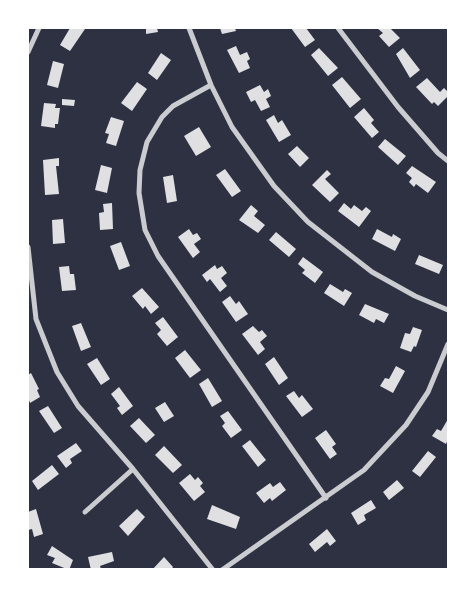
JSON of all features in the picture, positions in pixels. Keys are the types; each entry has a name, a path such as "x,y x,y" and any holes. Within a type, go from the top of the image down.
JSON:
{"street":[{"path":"28,52 39,28"},
{"path":"189,28 211,85 248,151 274,186 308,222 372,272 416,296 448,310"},
{"path":"338,28 398,107 438,153 448,161"},
{"path":"211,85 173,106 162,117 147,142 140,170 139,193 145,230 158,256 326,498"},
{"path":"28,247 36,319 57,372 78,406 133,469 213,570"},
{"path":"222,570 364,470 406,425 428,392 448,344"},
{"path":"85,512 133,469"}],"building":[{"path":"70,28 85,29 70,51 60,45"},
{"path":"146,28 157,28 158,32 146,34"},
{"path":"220,28 235,28 236,31 222,34"},
{"path":"291,28 306,28 315,40 305,47"},
{"path":"377,28 390,28 400,38 389,47 379,36 383,33"},
{"path":"236,46 240,55 247,52 250,59 247,61 250,68 239,73 227,50"},
{"path":"319,48 338,68 328,76 311,55"},
{"path":"403,48 420,70 410,78 396,54"},
{"path":"161,53 171,60 157,80 148,73"},
{"path":"53,61 64,64 58,88 47,85"},
{"path":"342,77 361,99 350,108 332,85"},
{"path":"427,78 440,92 444,88 448,92 448,96 438,106 434,102 432,104 416,87"},
{"path":"137,82 147,89 132,111 121,103"},
{"path":"260,85 264,92 268,89 271,96 266,99 270,107 261,111 255,100 251,102 246,92"},
{"path":"62,99 75,100 74,106 62,105"},
{"path":"44,103 56,104 55,108 60,108 58,124 55,124 55,128 41,126"},
{"path":"364,108 374,120 371,123 379,132 372,138 354,117"},
{"path":"274,115 278,123 282,120 291,135 279,142 266,120"},
{"path":"111,117 124,121 116,146 106,143 109,134 105,133"},
{"path":"199,127 211,147 196,156 184,136"},
{"path":"385,139 406,156 398,165 378,147"},
{"path":"297,146 309,158 300,167 288,154"},
{"path":"59,158 59,166 56,166 59,194 45,195 43,160"},
{"path":"101,165 112,168 107,193 95,190"},
{"path":"412,166 436,182 428,193 416,184 414,187 409,182 412,178 406,173"},
{"path":"225,169 241,191 232,197 216,175"},
{"path":"327,170 331,174 325,179 339,193 330,202 312,185"},
{"path":"173,175 177,201 167,203 163,177"},
{"path":"112,203 113,229 100,230 99,213 104,212 103,204"},
{"path":"344,203 351,209 354,205 362,211 366,207 371,211 359,227 338,211"},
{"path":"251,205 258,211 254,216 265,225 258,233 239,220"},
{"path":"63,219 65,243 53,244 52,220"},
{"path":"189,229 193,235 197,233 201,239 194,244 200,252 193,258 178,237"},
{"path":"377,229 392,237 393,234 401,239 395,251 372,239"},
{"path":"276,232 296,249 289,257 269,240"},
{"path":"121,242 130,266 119,270 110,246"},
{"path":"419,255 443,265 439,274 415,264"},
{"path":"303,257 323,272 315,283 302,273 305,270 298,264"},
{"path":"215,265 217,269 222,266 227,273 221,278 227,286 220,292 210,279 207,282 202,275"},
{"path":"69,266 70,274 74,274 76,290 62,291 59,267"},
{"path":"330,284 343,292 345,289 352,293 344,306 324,293"},
{"path":"142,288 159,307 151,314 145,306 143,309 132,296"},
{"path":"230,296 236,304 239,301 248,314 236,322 222,302"},
{"path":"365,304 389,314 384,323 376,319 374,323 359,315"},
{"path":"163,317 178,337 167,346 157,334 161,330 155,323"},
{"path":"81,323 91,347 81,351 72,326"},
{"path":"253,326 259,332 262,330 267,336 260,342 265,349 258,355 242,334"},
{"path":"413,327 422,330 416,347 414,346 411,352 400,348 405,333 410,334"},
{"path":"185,350 201,370 190,378 175,358"},
{"path":"274,357 288,378 279,385 265,364"},
{"path":"97,358 110,379 101,385 87,364"},
{"path":"396,366 405,371 393,393 380,386 385,378 389,379"},
{"path":"31,373 39,389 37,390 40,397 30,403 28,397 28,375"},
{"path":"208,378 222,401 212,407 199,384"},
{"path":"119,387 133,406 122,415 117,408 120,406 111,394"},
{"path":"294,391 299,398 302,395 313,409 302,417 286,396"},
{"path":"165,402 174,416 164,422 155,408"},
{"path":"48,406 62,428 54,433 39,411"},
{"path":"228,411 242,430 231,438 222,426 225,423 220,416"},
{"path":"139,418 155,435 146,443 130,426"},
{"path":"448,419 448,439 446,444 432,436 437,429 441,431"},
{"path":"326,430 336,444 332,447 337,454 330,459 315,438"},
{"path":"250,440 266,460 258,467 242,446"},
{"path":"76,443 82,451 70,459 72,463 66,468 57,456"},
{"path":"164,446 182,465 173,473 155,455"},
{"path":"428,451 436,457 420,477 412,471"},
{"path":"52,465 59,474 38,490 32,481"},
{"path":"190,474 195,480 198,477 203,483 200,486 205,492 194,501 179,483"},
{"path":"397,480 404,488 389,500 383,492"},
{"path":"280,482 286,490 272,501 270,498 264,503 256,493 270,483 273,487"},
{"path":"371,500 376,508 364,515 366,520 358,525 351,513"},
{"path":"212,505 240,517 236,529 207,519"},
{"path":"36,509 43,534 34,537 32,529 28,530 28,512"},
{"path":"137,509 145,517 128,536 119,526"},
{"path":"327,529 336,541 330,546 327,542 315,552 309,544"},
{"path":"52,546 73,560 69,570 52,563 55,558 47,555"},
{"path":"112,552 114,561 100,566 101,569 91,570 88,557"},
{"path":"164,557 173,567 171,570 152,570"}]}
